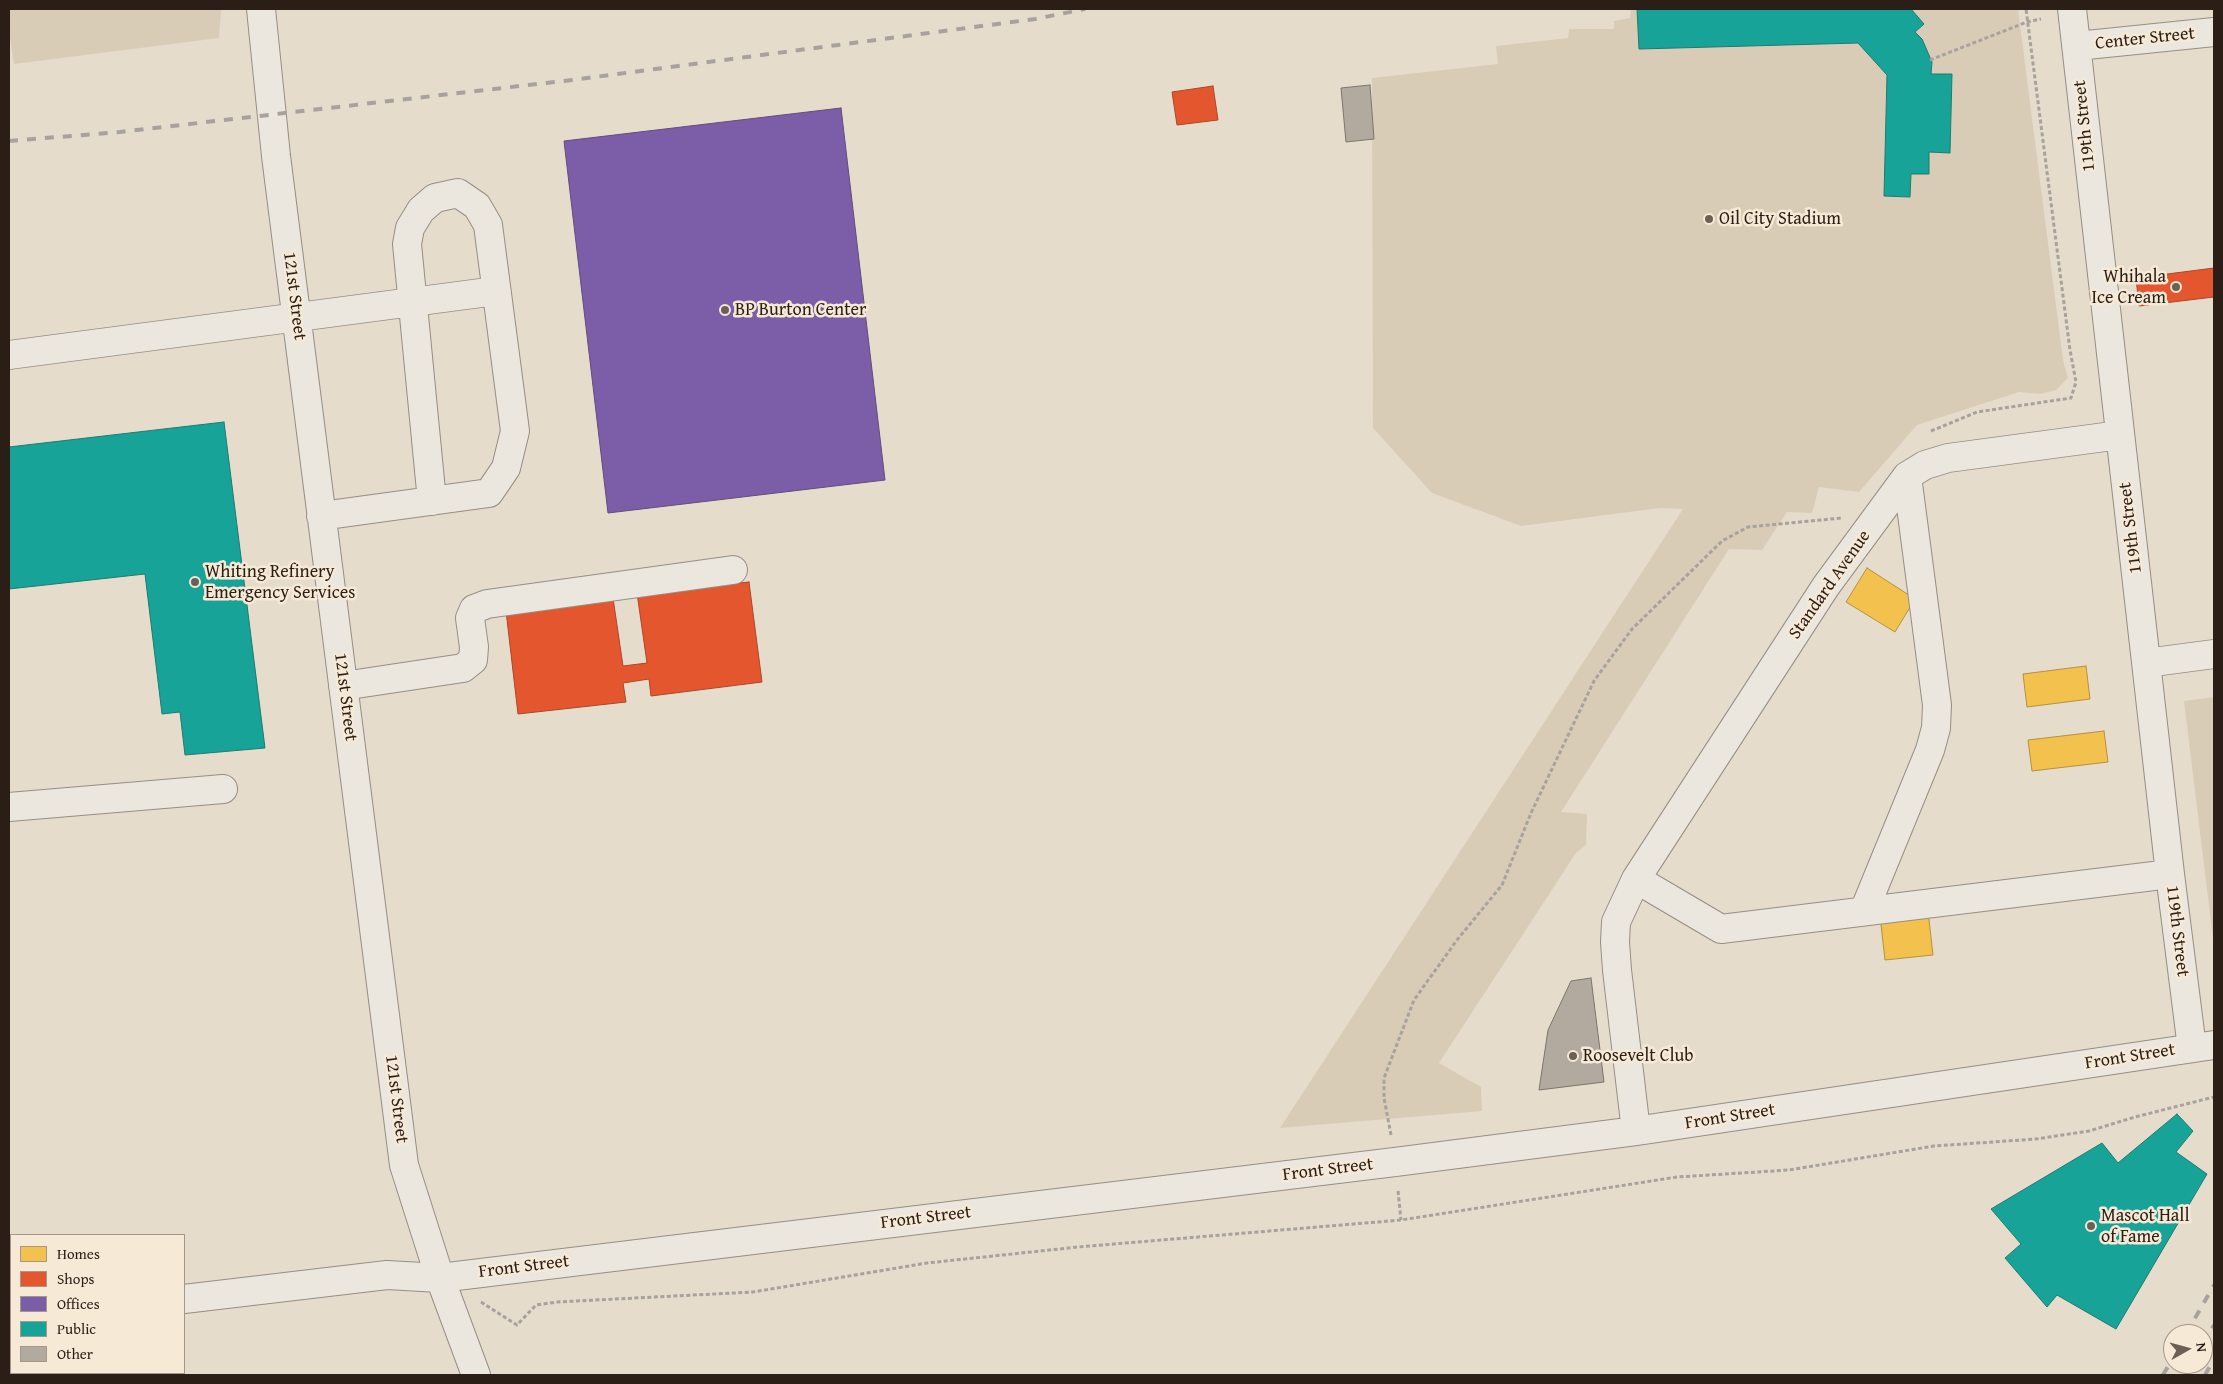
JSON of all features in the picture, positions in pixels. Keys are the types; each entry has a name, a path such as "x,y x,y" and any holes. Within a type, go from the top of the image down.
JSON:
{"street":[{"name":"121st Street","path":"261,9 276,156 296,318 404,1165 440,1278 476,1375"},
{"name":"119th Street","path":"2072,9 2170,874 2203,1046"},
{"name":"Center Street","path":"2077,46 2214,32"},
{"path":"321,516 432,501 489,493 506,468 515,431 488,225 477,206 458,193 435,198 421,210 410,228 407,244 432,501"},
{"path":"9,355 296,318 412,300 496,291"},
{"name":"Standard Avenue","path":"1636,1131 1615,942 1616,922 1636,879 1829,583 1907,476 1925,464 1948,458 2120,435"},
{"path":"1864,911 1930,750 1936,728 1937,705 1907,476"},
{"path":"343,686 463,668 473,660 474,648 470,618 474,609 487,604 733,570"},
{"path":"2146,663 2214,654"},
{"path":"9,808 223,789"},
{"path":"1636,879 1721,929 2170,874"},
{"name":"Front Street","path":"185,1299 387,1275 440,1278 1636,1131 2203,1046"}],"path":[{"path":"2026,9 2070,350 2076,382"},
{"path":"1930,60 2027,22 2041,19"},
{"path":"1390,1125 1384,1098 1384,1078 1414,1000 1457,940 1502,885 1531,812 1594,681 1632,629 1722,541 1748,527 1842,518"},
{"path":"479,1302 517,1325 536,1305 550,1303 753,1292 927,1263 1078,1247 1401,1220 1677,1177 1789,1170 1934,1146 2036,1139 2089,1131 2135,1117 2214,1098"}],"shaded area":[{"path":"9,9 221,9 219,38 14,64 9,32"},
{"name":"Oil City Stadium","path":"1631,9 2018,9 2063,360 2068,378 2056,390 2040,394 2019,392 1917,425 1859,492 1819,487 1812,513 1787,512 1762,550 1729,549 1561,812 1587,814 1586,845 1576,853 1439,1063 1481,1087 1482,1111 1280,1128 1683,509 1660,508 1521,526 1432,493 1373,428 1372,78 1498,64 1496,46 1568,38 1569,29 1614,29 1614,21 1630,18"},
{"path":"2214,697 2214,947 2184,701"}],"building: Homes":[{"path":"1867,568 1915,599 1895,632 1846,602"},
{"path":"2086,666 2090,699 2027,707 2023,674"},
{"path":"2104,731 2108,762 2032,771 2028,740"},
{"path":"1928,911 1933,955 1885,960 1880,916"}],"building: Shops":[{"path":"1213,86 1218,120 1177,125 1172,92"},
{"name":"Whihala Ice Cream","path":"2214,268 2214,297 2139,306 2136,278"},
{"path":"749,582 762,682 651,696 649,679 623,683 626,702 518,714 506,611 613,598 623,666 647,663 637,593"}],"building: Offices":[{"name":"BP Burton Center","path":"841,108 885,480 608,513 564,141"}],"building: Public":[{"name":"Oil City Stadium","path":"1637,9 1911,9 1924,24 1915,32 1922,39 1932,62 1931,74 1952,74 1950,153 1929,152 1929,174 1911,174 1910,197 1884,196 1887,75 1858,43 1639,49"},
{"name":"Whiting Refinery Emergency Services","path":"224,422 265,748 185,755 180,712 162,714 145,574 9,589 9,447"},
{"name":"Mascot Hall of Fame","path":"2177,1114 2193,1131 2176,1152 2207,1174 2116,1329 2057,1295 2047,1307 2005,1258 2021,1244 1991,1209 2102,1143 2118,1163"}],"building: Other":[{"path":"1370,85 1374,139 1346,142 1341,88"},
{"name":"Roosevelt Club","path":"1591,978 1604,1082 1539,1090 1548,1030 1571,981"}],"railway":[{"path":"9,141 120,132 572,80 1035,19 1085,9"},
{"path":"2192,1324 2214,1285"},
{"path":"2205,1375 2214,1359"}],"place":[{"name":"Oil City Stadium","path":"1709,219"},
{"name":"Whihala Ice Cream","path":"2176,287"},
{"name":"BP Burton Center","path":"725,310"},
{"name":"Whiting Refinery Emergency Services","path":"195,582"},
{"name":"Roosevelt Club","path":"1573,1056"},
{"name":"Mascot Hall of Fame","path":"2091,1226"}]}
